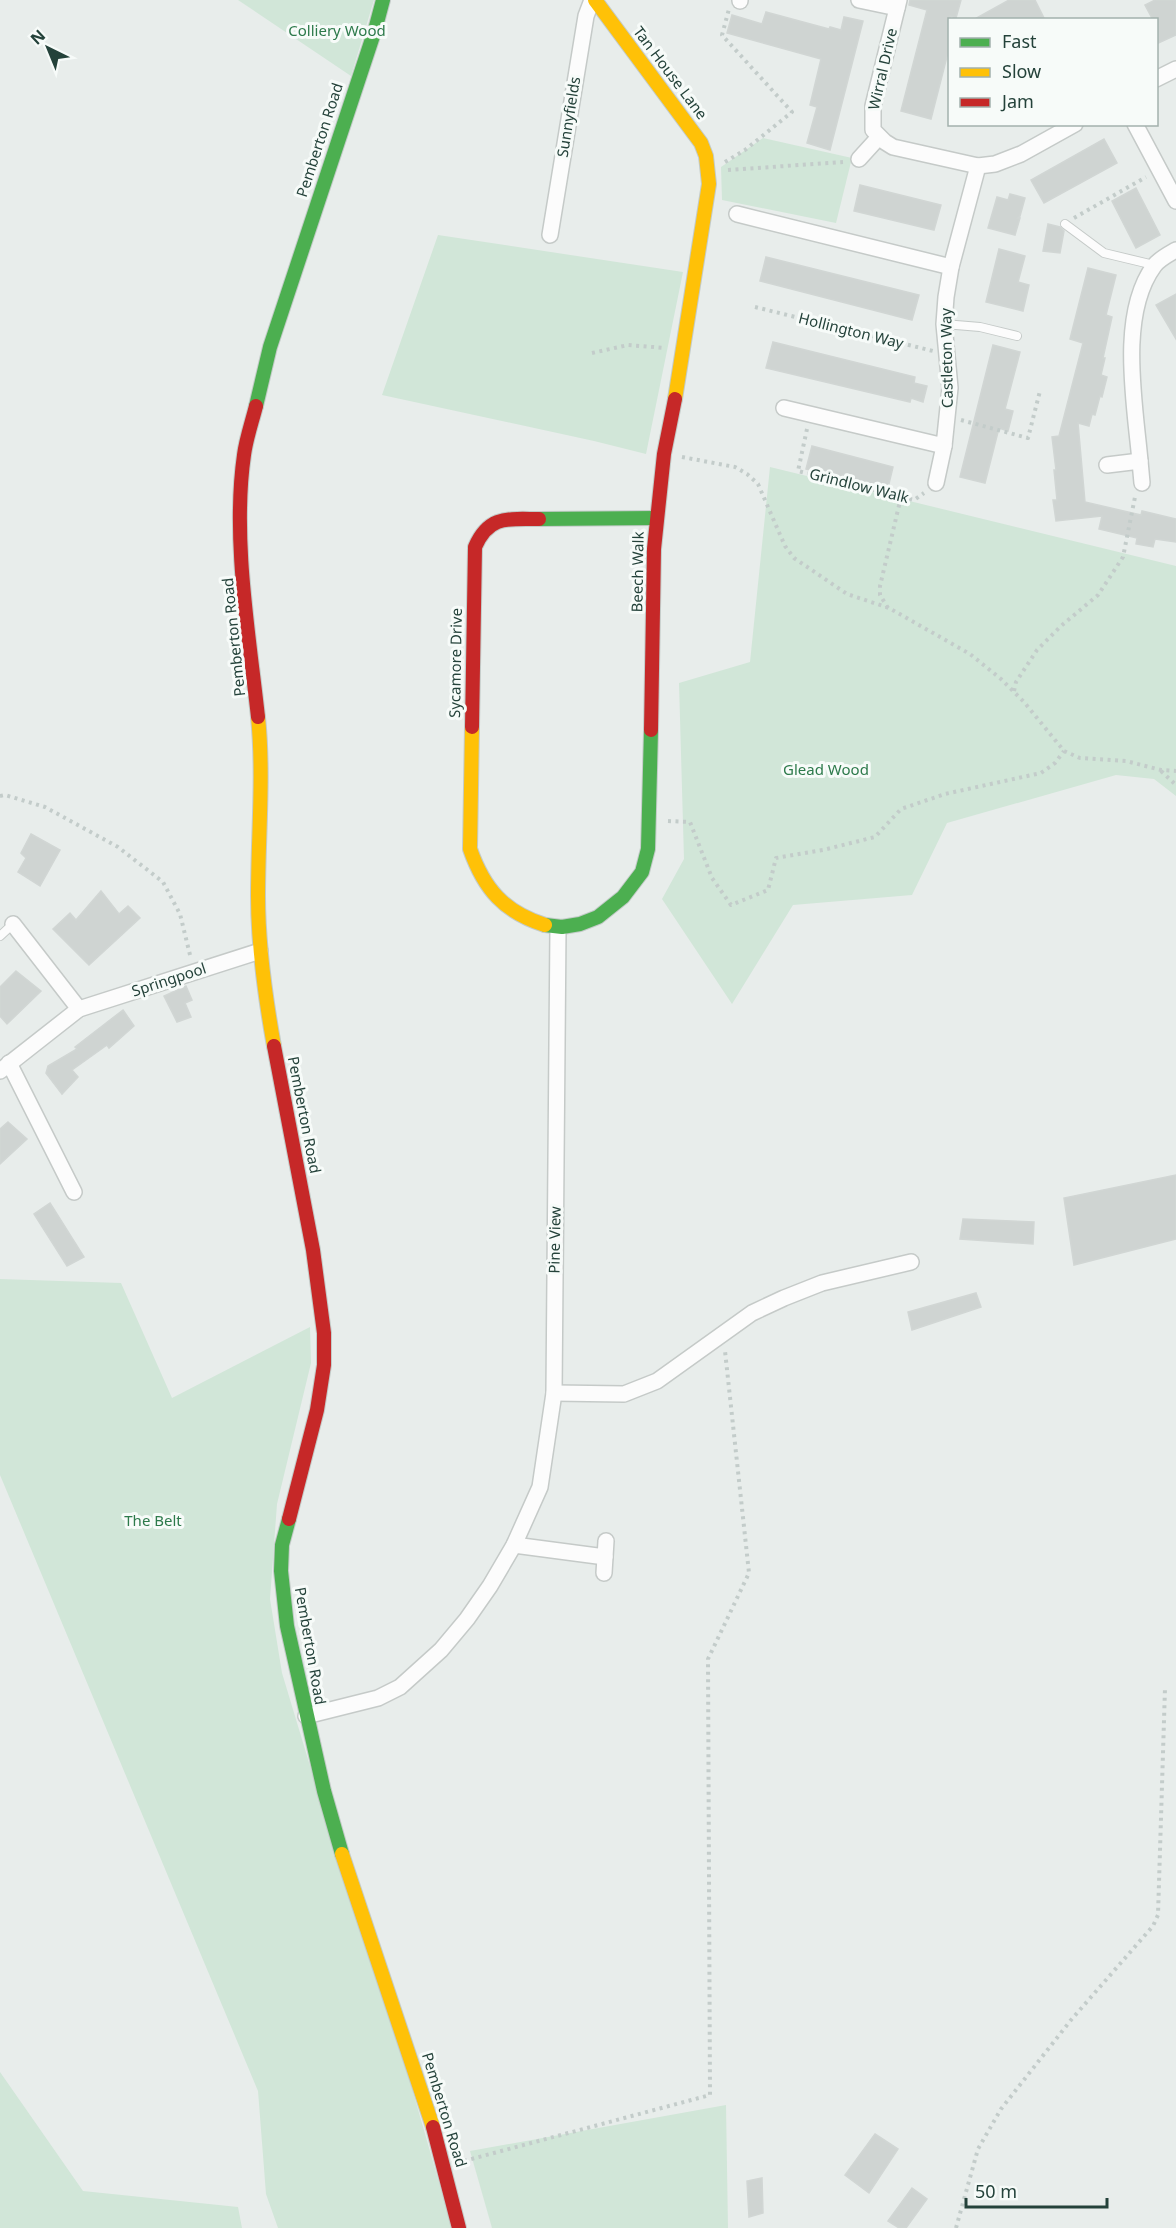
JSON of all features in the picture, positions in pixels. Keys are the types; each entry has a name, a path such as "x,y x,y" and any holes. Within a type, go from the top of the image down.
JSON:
{"main road":[{"name":"Pemberton Road","path":"383,0 270,347 244,454 241,532 245,597 261,745 258,896 260,951 269,1018 313,1250 324,1333 324,1365 317,1410 282,1545 280,1571 286,1626 306,1716 342,1854 445,2168 459,2228"},
{"name":"Tan House Lane","path":"594,0 693,130 704,149 709,171"},
{"name":"Beech Walk","path":"558,928 575,926 592,920 609,910 625,897 645,865 650,820 656,518 664,454 709,184 709,171"},
{"name":"Sycamore Drive","path":"558,928 526,920 497,899 476,868 470,849 475,546 480,533 490,524 502,519 656,518"}],"street":[{"name":"Sunnyfields","path":"550,235 586,16 594,0"},
{"path":"859,0 898,4"},
{"name":"Wirral Drive","path":"879,136 873,130 873,106 898,4"},
{"path":"1158,78 1176,69"},
{"path":"859,159 879,136 893,147 978,166 995,164 1021,154 1071,126"},
{"path":"1137,126 1176,201"},
{"name":"Castleton Way","path":"936,483 949,416 950,388 944,324 946,297 951,267 978,166"},
{"path":"737,214 951,267"},
{"path":"1142,483 1131,344 1143,288 1154,265 1176,250"},
{"path":"784,408 944,446"},
{"path":"1107,465 1140,461"},
{"path":"14,924 79,1008"},
{"name":"Pine View","path":"306,1716 378,1698 400,1687 418,1673 467,1619 490,1586 514,1545 540,1486 554,1393 558,928"},
{"name":"Springpool","path":"74,1192 4,1067 79,1008 260,951"},
{"path":"554,1393 624,1394 657,1381 752,1313 822,1283 911,1262"},
{"path":"514,1545 604,1565 606,1541"}],"lane":[{"path":"1065,224 1104,253 1154,265"},
{"path":"944,324 980,327 1017,336"},
{"path":"0,936 14,924"}],"path":[{"path":"709,171 745,150 792,112 722,35 737,0"},
{"path":"709,171 830,164 859,159"},
{"path":"1065,224 1160,170"},
{"name":"Hollington Way","path":"754,307 948,355"},
{"path":"592,353 628,345 672,349"},
{"path":"949,416 1028,438 1040,391"},
{"name":"Grindlow Walk","path":"810,414 798,471 914,500 936,483"},
{"path":"664,454 735,467 747,474 758,484 785,546 794,558 847,594 888,608 970,654 1014,691 1064,751 1080,758 1126,761 1161,770 1176,771"},
{"path":"1014,691 1016,682 1037,650 1098,595 1123,557 1136,495 1142,483"},
{"path":"888,608 880,595 880,586 901,497"},
{"path":"650,820 690,822 712,878 731,905 768,890 776,858 823,850 875,837 901,809 945,794 1041,772 1055,763 1064,751"},
{"path":"1161,770 1176,785"},
{"path":"0,796 5,795 45,807 118,847 163,882 180,914 194,972"},
{"path":"445,2168 470,2158 710,2095 708,1659 749,1573 723,1335"},
{"path":"956,2228 978,2149 1001,2109 1071,2020 1153,1926 1158,1915 1165,1688"}],"green space":[{"name":"Colliery Wood","path":"238,0 374,0 351,76"},
{"path":"763,138 852,158 836,223 722,200 721,167"},
{"path":"438,235 683,272 646,454 382,395"},
{"name":"Glead Wood","path":"770,467 1176,566 1176,796 1154,779 1116,775 947,823 912,895 793,905 732,1004 662,899 684,859 679,683 750,662"},
{"name":"The Belt","path":"0,1279 121,1283 172,1398 310,1327 311,1363 277,1504 270,1599 282,1673 342,1872 405,2064 452,2228 278,2228 266,2194 258,2091 0,1475"},
{"path":"0,2072 83,2191 238,2207 242,2228 0,2228"},
{"path":"726,2105 728,2228 492,2228 470,2151"}],"building":[{"path":"910,0 961,0 956,18 950,16 948,18 948,53 931,119 901,111 927,10 909,5"},
{"path":"1009,0 1035,0 1044,18 977,18"},
{"path":"1155,0 1176,0 1176,35 1158,43 1158,18 1152,18 1145,5"},
{"path":"766,12 829,29 830,27 841,30 844,17 863,21 830,150 807,143 817,107 810,105 821,59 727,33 732,15 762,24"},
{"path":"1104,139 1117,163 1044,203 1031,180"},
{"path":"860,185 941,205 934,230 854,211"},
{"path":"1136,188 1160,235 1136,248 1112,201"},
{"path":"1010,194 1025,198 1015,235 988,228 997,197 1008,200"},
{"path":"1048,224 1060,227 1064,231 1060,253 1043,251"},
{"path":"999,249 1025,256 1018,282 1029,285 1023,311 986,302"},
{"path":"766,257 919,295 912,320 760,281"},
{"path":"1088,268 1116,275 1106,315 1112,317 1103,358 1105,358 1101,375 1107,377 1102,397 1100,396 1095,415 1092,414 1089,426 1078,423 1085,502 1141,515 1142,511 1176,519 1176,542 1155,539 1153,547 1136,544 1137,538 1099,529 1102,516 1056,521 1053,500 1057,500 1054,470 1056,470 1052,437 1059,436 1083,343 1070,339"},
{"path":"1176,294 1176,339 1156,305"},
{"path":"773,342 915,377 914,383 927,386 923,402 911,398 910,402 766,368"},
{"path":"993,345 1020,352 1005,409 1013,411 1008,431 999,428 985,483 960,477"},
{"path":"812,446 893,467 887,492 806,469"},
{"path":"31,834 60,850 40,886 18,872 26,858 21,853"},
{"path":"101,891 119,914 128,906 140,918 89,965 53,929 70,913 76,920"},
{"path":"16,971 41,991 7,1024 0,1016 0,987"},
{"path":"186,986 192,1000 185,1003 191,1017 177,1022 164,996"},
{"path":"123,1010 134,1026 109,1048 107,1045 72,1070 78,1077 62,1094 46,1073 48,1066 77,1049 75,1047"},
{"path":"8,1122 27,1139 0,1164 0,1129"},
{"path":"1176,1175 1176,1239 1074,1265 1064,1198"},
{"path":"50,1203 84,1257 67,1266 34,1214"},
{"path":"963,1219 1034,1222 1033,1244 960,1239"},
{"path":"976,1293 981,1307 912,1330 908,1312"},
{"path":"875,2134 898,2149 869,2193 845,2175"},
{"path":"762,2178 763,2213 749,2217 747,2181"},
{"path":"912,2188 927,2199 906,2228 899,2228 888,2221"}],"traffic: fast":[{"path":"256,406 270,347 383,0"},
{"path":"539,519 656,518"},
{"path":"545,925 562,927 580,924 598,917 623,897 642,872 648,849 651,730"},
{"path":"289,1519 282,1545 281,1571 287,1626 324,1791 342,1854"}],"traffic: slow":[{"path":"595,0 701,143 706,156 709,184 675,399"},
{"path":"258,717 261,784 258,915 263,971 274,1046"},
{"path":"472,727 470,849 482,876 497,897 518,913 545,925"},
{"path":"342,1854 433,2127"}],"traffic: jam":[{"path":"651,730 654,549 664,454 675,399"},
{"path":"256,406 244,455 240,519 246,620 258,717"},
{"path":"472,727 475,547 480,537 493,524 509,519 539,519"},
{"path":"274,1046 313,1250 324,1333 324,1365 317,1410 289,1519"},
{"path":"433,2127 459,2228"}]}
